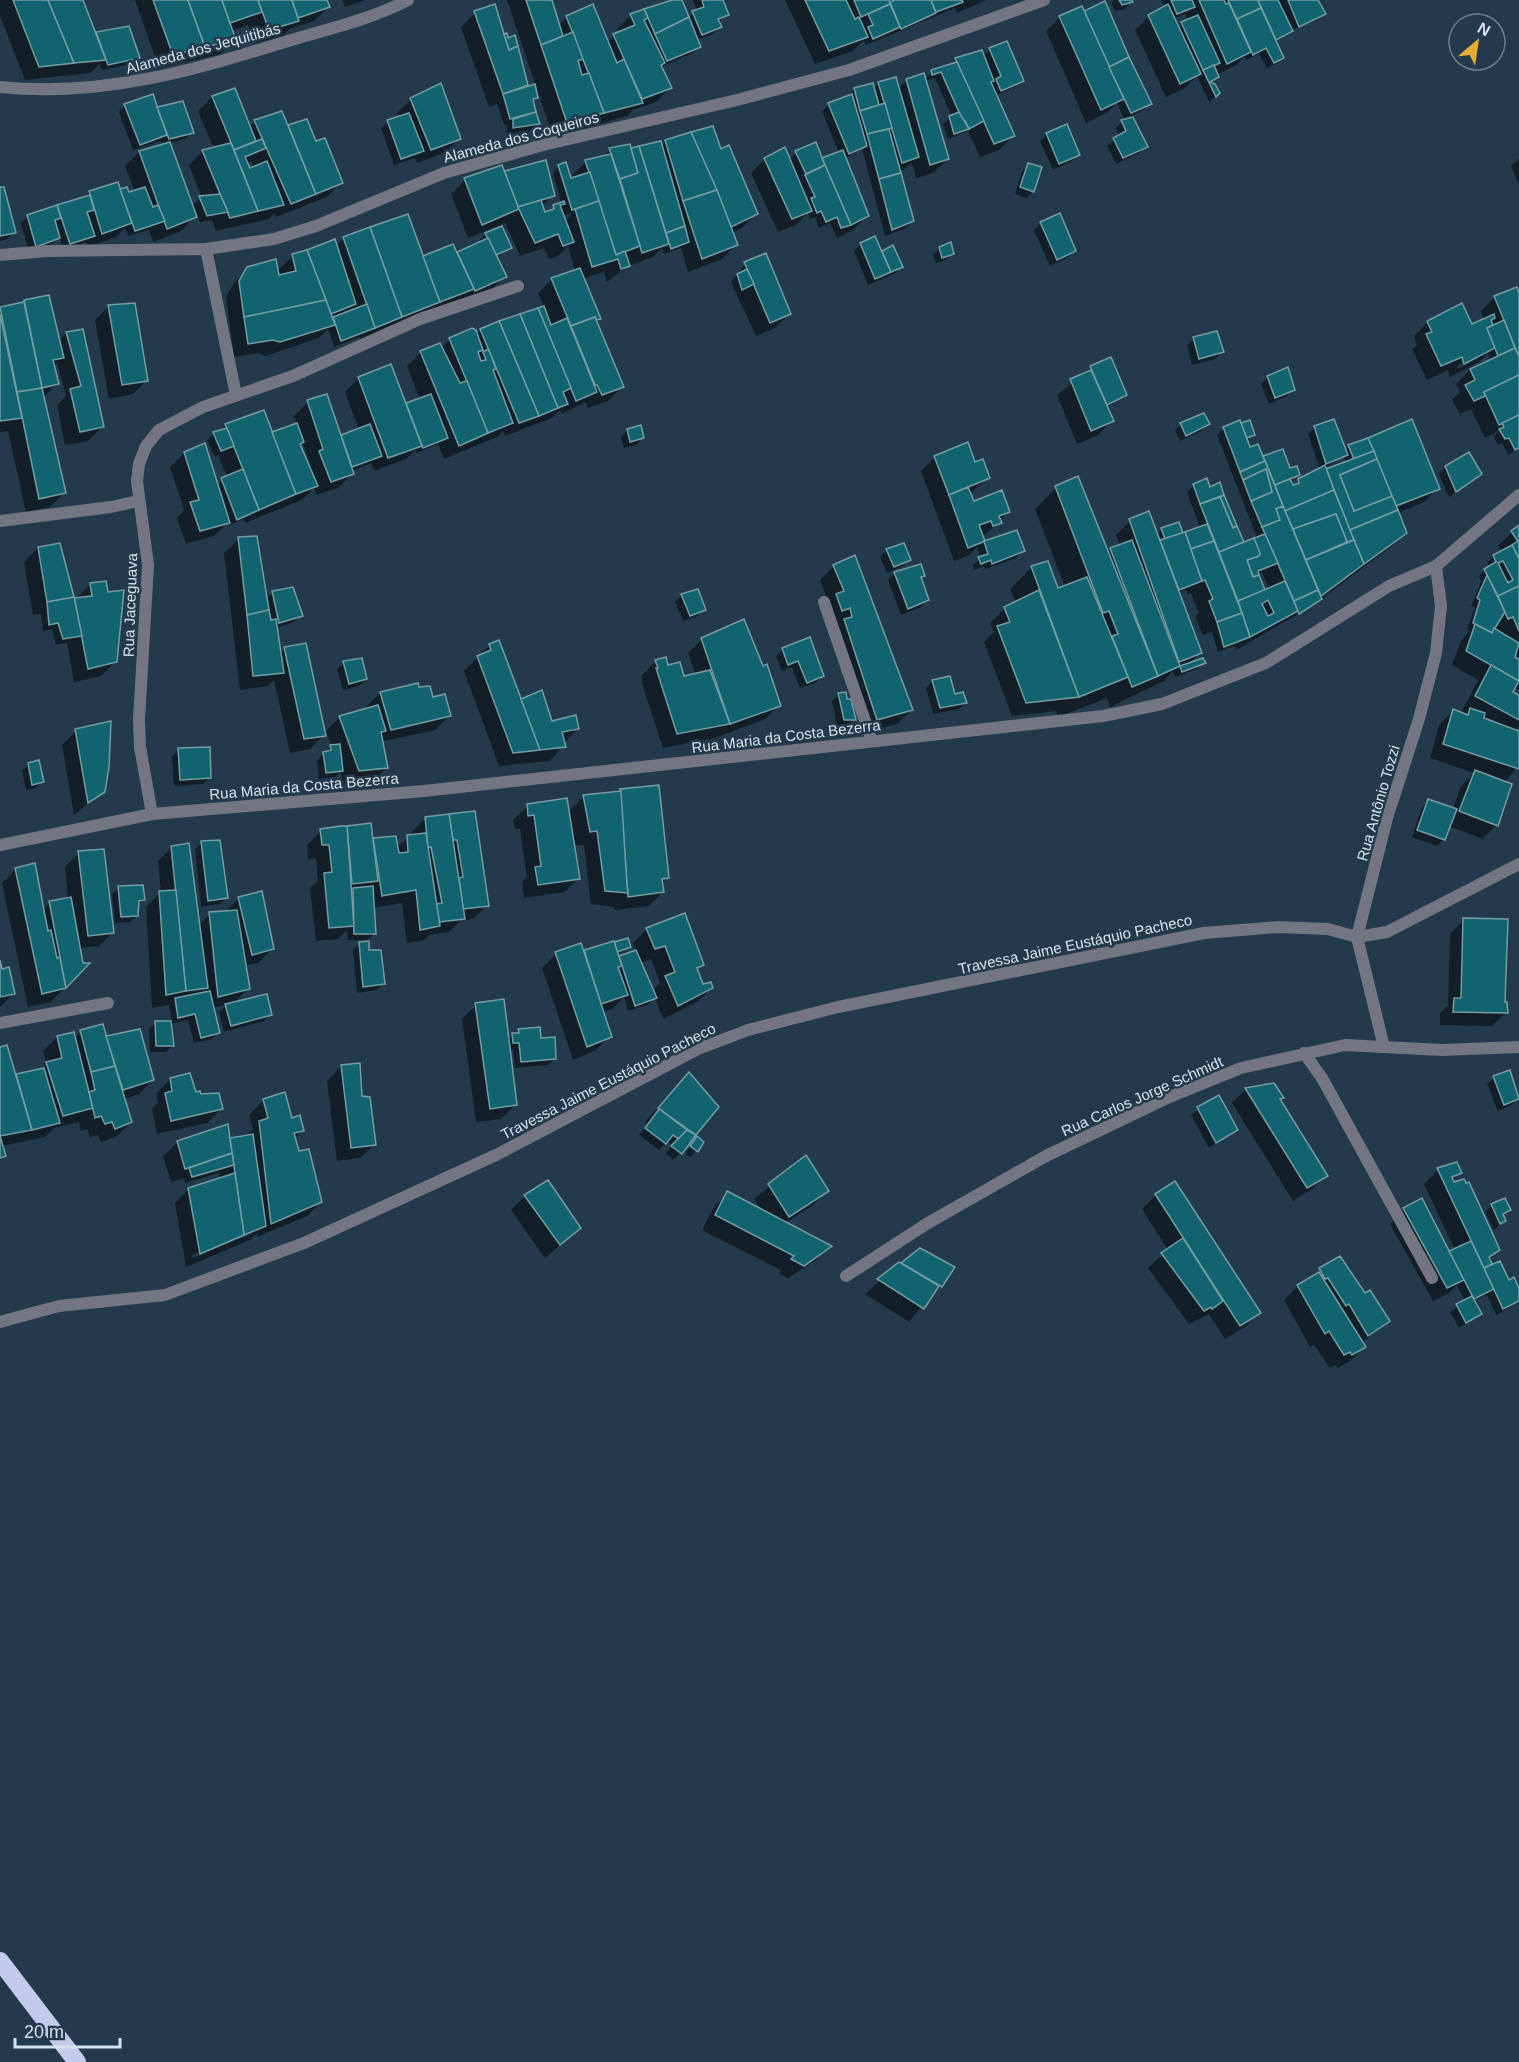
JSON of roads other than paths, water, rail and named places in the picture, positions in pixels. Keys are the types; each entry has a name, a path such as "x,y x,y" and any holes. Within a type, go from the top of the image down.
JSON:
{"highway":[{"path":"0,1961 77,2062"}],"street":[{"name":"Alameda dos Jequitibás","path":"0,87 75,90 123,85 279,44 408,0"},
{"name":"Alameda dos Coqueiros","path":"0,255 47,251 206,249 274,239 316,226 444,173 489,159 737,100 849,70 1044,0"},
{"path":"206,249 236,395"},
{"name":"Rua Jaceguava","path":"152,814 140,747 138,720 148,565 147,542 138,501 139,464 146,446 159,430 177,418 293,376 420,319 518,286"},
{"name":"Rua Maria da Costa Bezerra","path":"0,844 152,814 435,790 1103,716 1162,704 1266,663 1389,586 1436,566 1519,495"},
{"path":"0,520 111,507 138,501"},
{"name":"Rua Antônio Tozzi","path":"1384,1047 1357,937 1387,818 1419,719 1436,653 1441,606 1436,566"},
{"path":"824,602 872,741"},
{"name":"Travessa Jaime Eustáquio Pacheco","path":"0,1322 59,1306 165,1294 304,1243 496,1155 698,1049 748,1030 784,1023 838,1007 1204,933 1278,927 1328,929 1357,937 1387,932 1519,864"},
{"path":"0,1023 108,1003"},
{"name":"Rua Carlos Jorge Schmidt","path":"846,1276 928,1223 1056,1151 1167,1098 1241,1068 1345,1045 1442,1050 1519,1047"},
{"path":"1304,1053 1322,1078 1432,1278"}]}
